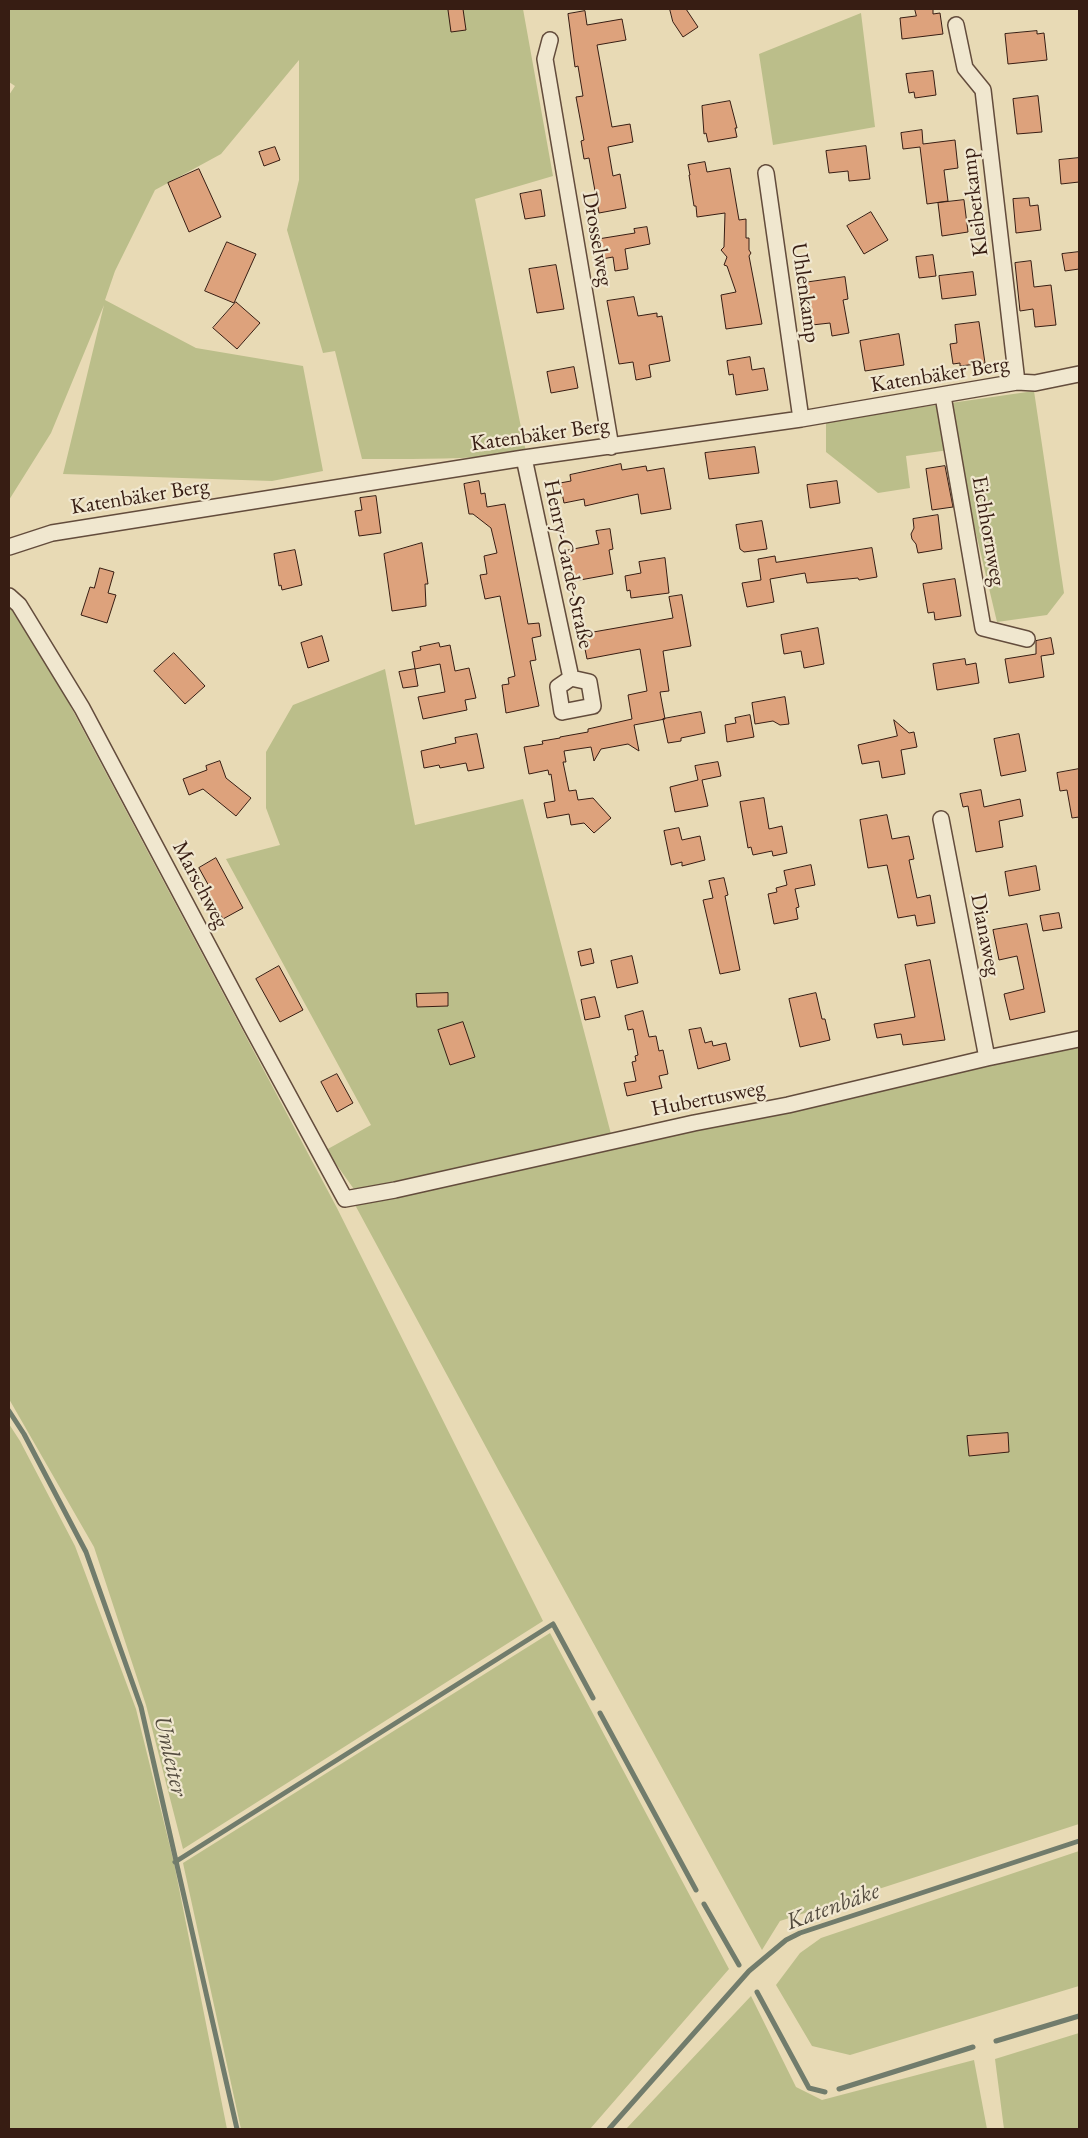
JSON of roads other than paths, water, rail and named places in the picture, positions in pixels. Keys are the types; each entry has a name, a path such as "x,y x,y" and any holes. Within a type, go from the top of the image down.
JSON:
{"street":[{"name":"Kleiberkamp","path":"956,25 965,68 983,90 1017,382"},
{"name":"Drosselweg","path":"550,40 545,59 611,447"},
{"name":"Uhlenkamp","path":"766,172 801,419"},
{"name":"Katenbäker Berg","path":"9,548 52,533 524,458 801,419 1017,382 1035,383 1079,374"},
{"name":"Eichhornweg","path":"943,396 983,628 1027,639"},
{"name":"Henry-Garde-Straße","path":"524,458 571,678"},
{"name":"Marschweg","path":"9,596 19,605 82,708 345,1199"},
{"name":"Dianaweg","path":"942,819 987,1058"},
{"name":"Hubertusweg","path":"345,1199 394,1190 694,1123 788,1105 987,1058 1079,1039"}],"waterway":[{"name":"Umleiter","path":"9,1411 24,1434 86,1552 141,1707 237,2129"},
{"path":"175,1862 553,1624 593,1698"},
{"path":"600,1713 696,1890"},
{"name":"Katenbäke","path":"609,2129 749,1971 786,1940 800,1933 1079,1841"},
{"path":"704,1904 739,1965"},
{"path":"757,1992 809,2088 825,2092"},
{"path":"996,2041 1079,2016"},
{"path":"839,2089 973,2047"}]}
